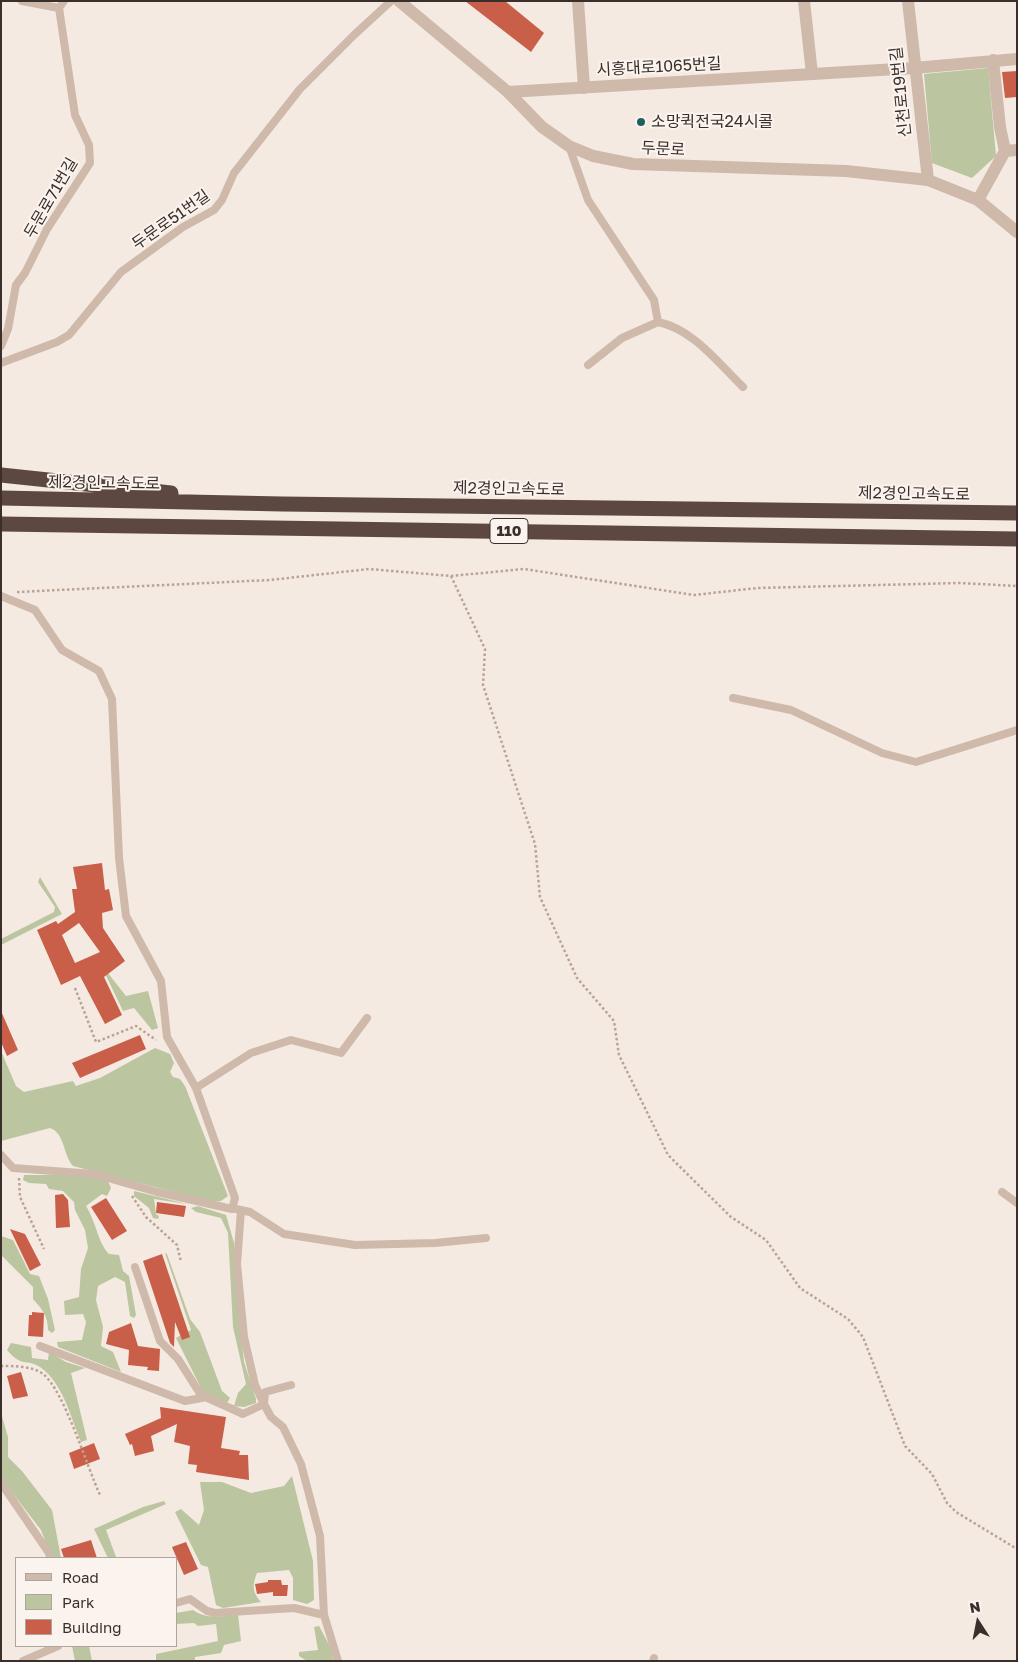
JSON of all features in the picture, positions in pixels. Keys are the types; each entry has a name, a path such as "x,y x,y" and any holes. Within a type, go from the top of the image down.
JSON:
{"highway":[{"path":"1,475 282,504"},
{"name":"제2경인고속도로","path":"1,498 282,504 1017,513"},
{"name":"110","path":"1,524 1017,539"}],"street":[{"name":"두문로","path":"398,1 508,92 542,127 569,146 593,156 633,164 846,171 928,180 978,200 1017,232"},
{"path":"578,1 584,88"},
{"path":"804,1 812,74"},
{"name":"신천로19번길","path":"908,1 928,180"},
{"name":"시흥대로1065번길","path":"508,92 914,68 1017,58"},
{"path":"978,200 1011,151 1000,127 992,60"}],"lane":[{"path":"22,1 61,5"},
{"name":"두문로51번길","path":"1,363 57,342 69,335 121,272 183,226 214,210 222,200 234,173 300,89 391,1"},
{"name":"두문로71번길","path":"1,346 8,329 16,285 25,273 47,229 90,163 89,145 76,115 61,5"},
{"path":"569,146 588,200 654,300 658,322"},
{"path":"588,365 622,338 658,322 672,325 688,335 743,387"},
{"path":"1,596 35,610 62,650 99,671 112,699 119,858 126,916 161,981 169,1039 196,1088 234,1198 232,1209"},
{"path":"733,698 791,710 882,753 916,762 1017,730"},
{"path":"196,1088 251,1053 291,1040 341,1053 367,1018"},
{"path":"1,1155 13,1168 94,1174 157,1192 250,1212 284,1234 355,1245 435,1243 486,1238"},
{"path":"1002,1192 1017,1203"},
{"path":"241,1210 237,1264 244,1337 255,1385 271,1417 283,1427 301,1464 320,1536 324,1615 338,1661"},
{"path":"135,1267 160,1341 178,1360 201,1395 243,1414 264,1404"},
{"path":"40,1346 184,1401 207,1398"},
{"path":"264,1404 265,1392 291,1385"},
{"path":"1,1482 49,1557"},
{"path":"178,1602 190,1599 207,1611 216,1613 294,1608 324,1615"},
{"path":"23,1661 56,1647"}],"path":[{"path":"11,592 270,580 369,569 451,576 524,569 694,595 767,588 960,583 1017,586"},
{"path":"451,576 485,649 484,685 535,844 540,897 577,978 614,1021 619,1055 668,1155 731,1217 766,1240 800,1288 848,1319 863,1337 906,1446 932,1474 947,1503 956,1512 1017,1549"},
{"path":"75,988 96,1042 136,1026 160,1042 169,1039"},
{"path":"19,1168 20,1197 44,1249"},
{"path":"122,1181 146,1217 177,1245 182,1262"},
{"path":"1,1366 16,1366 42,1372 52,1384 70,1421 88,1471 100,1495"}],"green space":[{"path":"988,68 996,156 972,178 932,163 924,74"},
{"path":"40,877 62,914 1,945 1,939 54,912 55,907 38,882"},
{"path":"100,963 126,996 148,991 158,1028 152,1030 134,1008 123,1011"},
{"path":"155,1048 170,1054 174,1063 170,1072 173,1077 180,1079 185,1086 228,1196 221,1201 213,1202 73,1166 59,1134 50,1128 1,1141 1,1051 16,1086 24,1092 73,1081 76,1086 100,1078"},
{"path":"24,1175 84,1175 108,1181 111,1188 107,1196 102,1194 86,1206 105,1249 109,1254 119,1255 123,1271 129,1276 136,1315 134,1318 130,1316 125,1282 115,1277 98,1286 96,1300 103,1327 101,1346 113,1352 121,1372 58,1347 57,1342 82,1340 86,1322 83,1314 65,1315 64,1301 79,1297 81,1269 88,1248 85,1230 75,1210 74,1202 63,1191 49,1189 46,1184 29,1183 23,1180"},
{"path":"134,1191 187,1204 154,1199 156,1214 159,1216 158,1219 153,1218 149,1208 134,1196"},
{"path":"198,1206 226,1215 234,1243 235,1274 244,1362 256,1399 256,1403 244,1407 234,1406 238,1393 246,1384 233,1327 228,1233 221,1218 196,1212 191,1208"},
{"path":"1,1236 13,1240 30,1274 39,1276 48,1299 55,1330 52,1333 48,1330 44,1313 33,1299 33,1287 1,1255"},
{"path":"165,1253 167,1254 190,1319 200,1332 222,1391 230,1398 227,1403 203,1392 176,1338 191,1330"},
{"path":"11,1343 31,1347 32,1358 48,1360 49,1352 66,1362 85,1368 71,1373 87,1440 81,1442 55,1382 40,1367 20,1361 12,1356 7,1350"},
{"path":"1,1413 8,1437 8,1457 22,1471 52,1510 61,1557 52,1557 41,1530 1,1478"},
{"path":"292,1476 313,1561 314,1600 307,1604 293,1600 293,1578 289,1570 257,1573 254,1589 261,1602 223,1608 216,1605 208,1567 201,1565 175,1512 181,1509 199,1525 204,1510 200,1482 222,1482 251,1493 284,1486"},
{"path":"164,1501 166,1504 106,1530 116,1557 108,1557 94,1529 143,1507"},
{"path":"193,1610 209,1616 238,1615 241,1641 224,1645 221,1653 195,1657 195,1661 156,1661 156,1654 218,1641 216,1624 198,1626 194,1623 178,1624 178,1613"},
{"path":"319,1626 332,1650 333,1661 307,1661 299,1656 299,1652 318,1650 314,1627"},
{"path":"72,1647 89,1647 92,1661 75,1661"}],"building":[{"path":"465,1 505,1 544,33 531,52"},
{"path":"1017,71 1017,97 1005,98 1002,72"},
{"path":"102,863 105,890 109,889 113,910 102,913 103,928 125,961 104,977 122,1015 105,1024 80,976 61,985 37,930 56,921 58,924 75,912 72,889 77,889 73,867","holes":["79,923 100,952 75,963 62,935"]},
{"path":"1,1011 18,1050 7,1056 1,1042"},
{"path":"140,1035 146,1049 80,1078 72,1063"},
{"path":"63,1194 68,1200 70,1227 56,1228 55,1195"},
{"path":"106,1198 127,1231 112,1240 91,1207"},
{"path":"157,1202 186,1206 184,1217 156,1213"},
{"path":"10,1229 25,1234 41,1265 30,1271"},
{"path":"162,1254 190,1337 182,1340 175,1322 174,1347 170,1343 143,1261"},
{"path":"32,1312 44,1313 43,1337 28,1336 29,1315 32,1315"},
{"path":"131,1323 138,1346 160,1349 159,1371 147,1370 148,1367 128,1365 129,1350 106,1344 109,1332"},
{"path":"21,1372 28,1396 13,1399 7,1376"},
{"path":"160,1407 226,1417 221,1448 240,1451 239,1455 248,1455 249,1480 196,1472 197,1465 188,1464 190,1446 174,1442 177,1424 151,1436 154,1451 135,1456 132,1444 130,1445 125,1434 161,1418"},
{"path":"94,1443 100,1459 74,1469 69,1453"},
{"path":"91,1540 97,1557 64,1557 61,1549"},
{"path":"186,1542 198,1569 184,1575 178,1557 172,1547"},
{"path":"268,1580 281,1580 282,1585 288,1585 287,1596 273,1596 273,1592 257,1594 255,1584 268,1582"}],"place":[{"name":"소망퀵전국24시콜","path":"641,122"}]}
